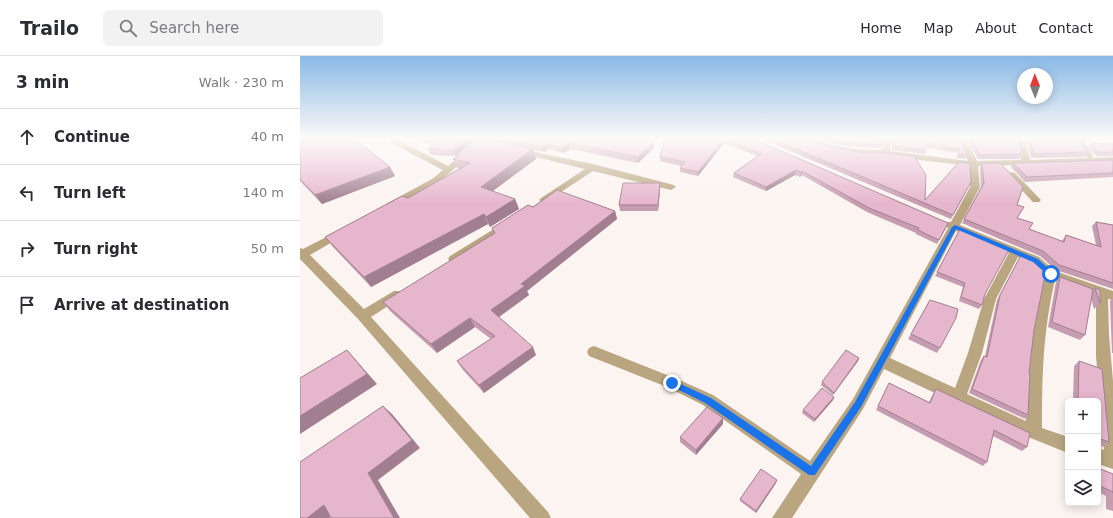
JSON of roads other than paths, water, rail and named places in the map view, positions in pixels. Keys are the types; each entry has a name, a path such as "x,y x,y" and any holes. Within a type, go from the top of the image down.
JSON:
{"street":[{"path":"429,160 448,170"},
{"path":"379,212 435,181 460,160"},
{"path":"561,160 671,187"},
{"path":"938,160 974,164 1113,160"},
{"path":"781,518 858,404 955,227 975,187 974,164 972,160"},
{"path":"1000,163 1036,200"},
{"path":"537,204 593,167"},
{"path":"447,264 518,217"},
{"path":"940,221 1036,260 1051,274 1108,294 1101,322 1111,414 1113,461 1101,457"},
{"path":"351,227 301,253 363,316 542,518"},
{"path":"958,396 975,353 990,299 1015,252"},
{"path":"1034,432 1035,364 1042,310 1051,274"},
{"path":"363,316 408,288"},
{"path":"594,352 672,383 708,400 812,472"},
{"path":"882,361 1034,432 1065,444"}]}
